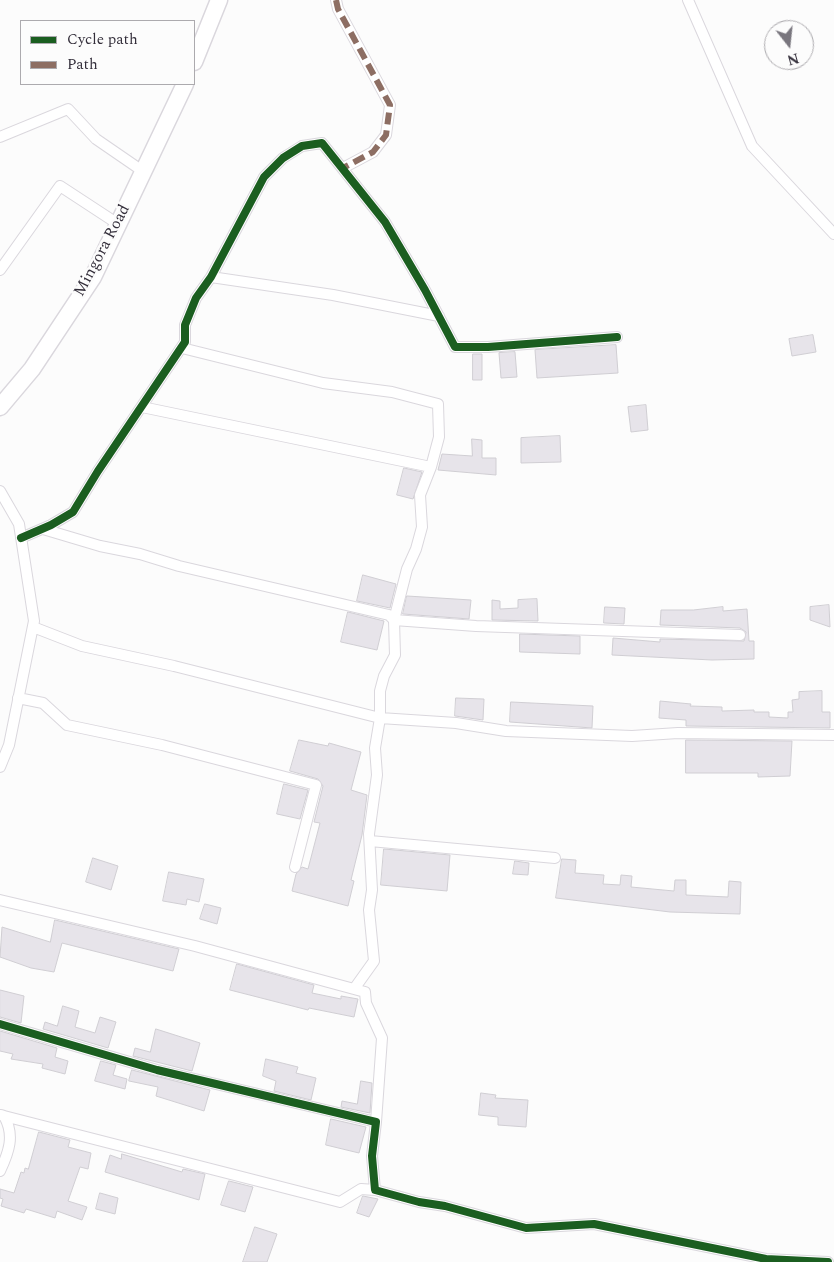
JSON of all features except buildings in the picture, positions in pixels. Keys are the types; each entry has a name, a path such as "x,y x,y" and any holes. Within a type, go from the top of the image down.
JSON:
{"highway":[{"path":"195,60 219,0"},
{"name":"Mingora Road","path":"0,407 32,369 93,277 185,85"}],"street":[{"path":"336,0 338,8 390,105 386,135 374,152 343,168"},
{"path":"688,0 752,146 834,234"},
{"path":"0,137 68,109 96,139 144,172"},
{"path":"21,538 43,529 73,512 98,471 142,407 153,387 182,348 185,342 185,325 196,298 211,277 264,177 283,158 302,146 322,144 385,222 455,347 488,347 617,337"},
{"path":"0,270 60,186 118,224"},
{"path":"211,277 333,296 439,316"},
{"path":"182,348 314,380 392,392 438,404 439,437 431,467 420,495 422,528 416,549 407,569 394,620 395,655 384,676 380,691 380,718 375,748 377,775 370,841 372,890 369,910 374,962 354,989"},
{"path":"142,407 431,467"},
{"path":"0,491 19,524 34,621 9,745 0,767"},
{"path":"43,529 100,546 140,554 233,580 389,616 394,620 476,626 740,634"},
{"path":"33,627 82,646 174,666 380,718 456,723 506,731 632,736 678,733 834,735"},
{"path":"18,698 43,703 67,725 162,745 316,785 295,867"},
{"path":"370,841 555,858"},
{"path":"0,900 195,946 365,992 366,1003 382,1038 372,1156 375,1190"},
{"path":"0,1024 157,1070 376,1122"},
{"path":"0,1171 10,1142 11,1128 2,1115"},
{"path":"2,1115 340,1202 361,1189 375,1190 419,1202 446,1206 526,1228 594,1224 766,1259 828,1262"}],"marked path":[{"path":"336,0 338,9 390,105 386,135 373,152 343,168"}],"cycle path":[{"path":"21,538 51,525 73,512 98,471 185,342 185,325 196,298 211,277 264,177 283,158 302,146 322,143 385,222 425,290 455,347 488,347 617,337"},
{"path":"0,1024 157,1070 376,1122 372,1156 375,1190 419,1202 445,1206 526,1228 594,1224 766,1259 828,1262"}]}
